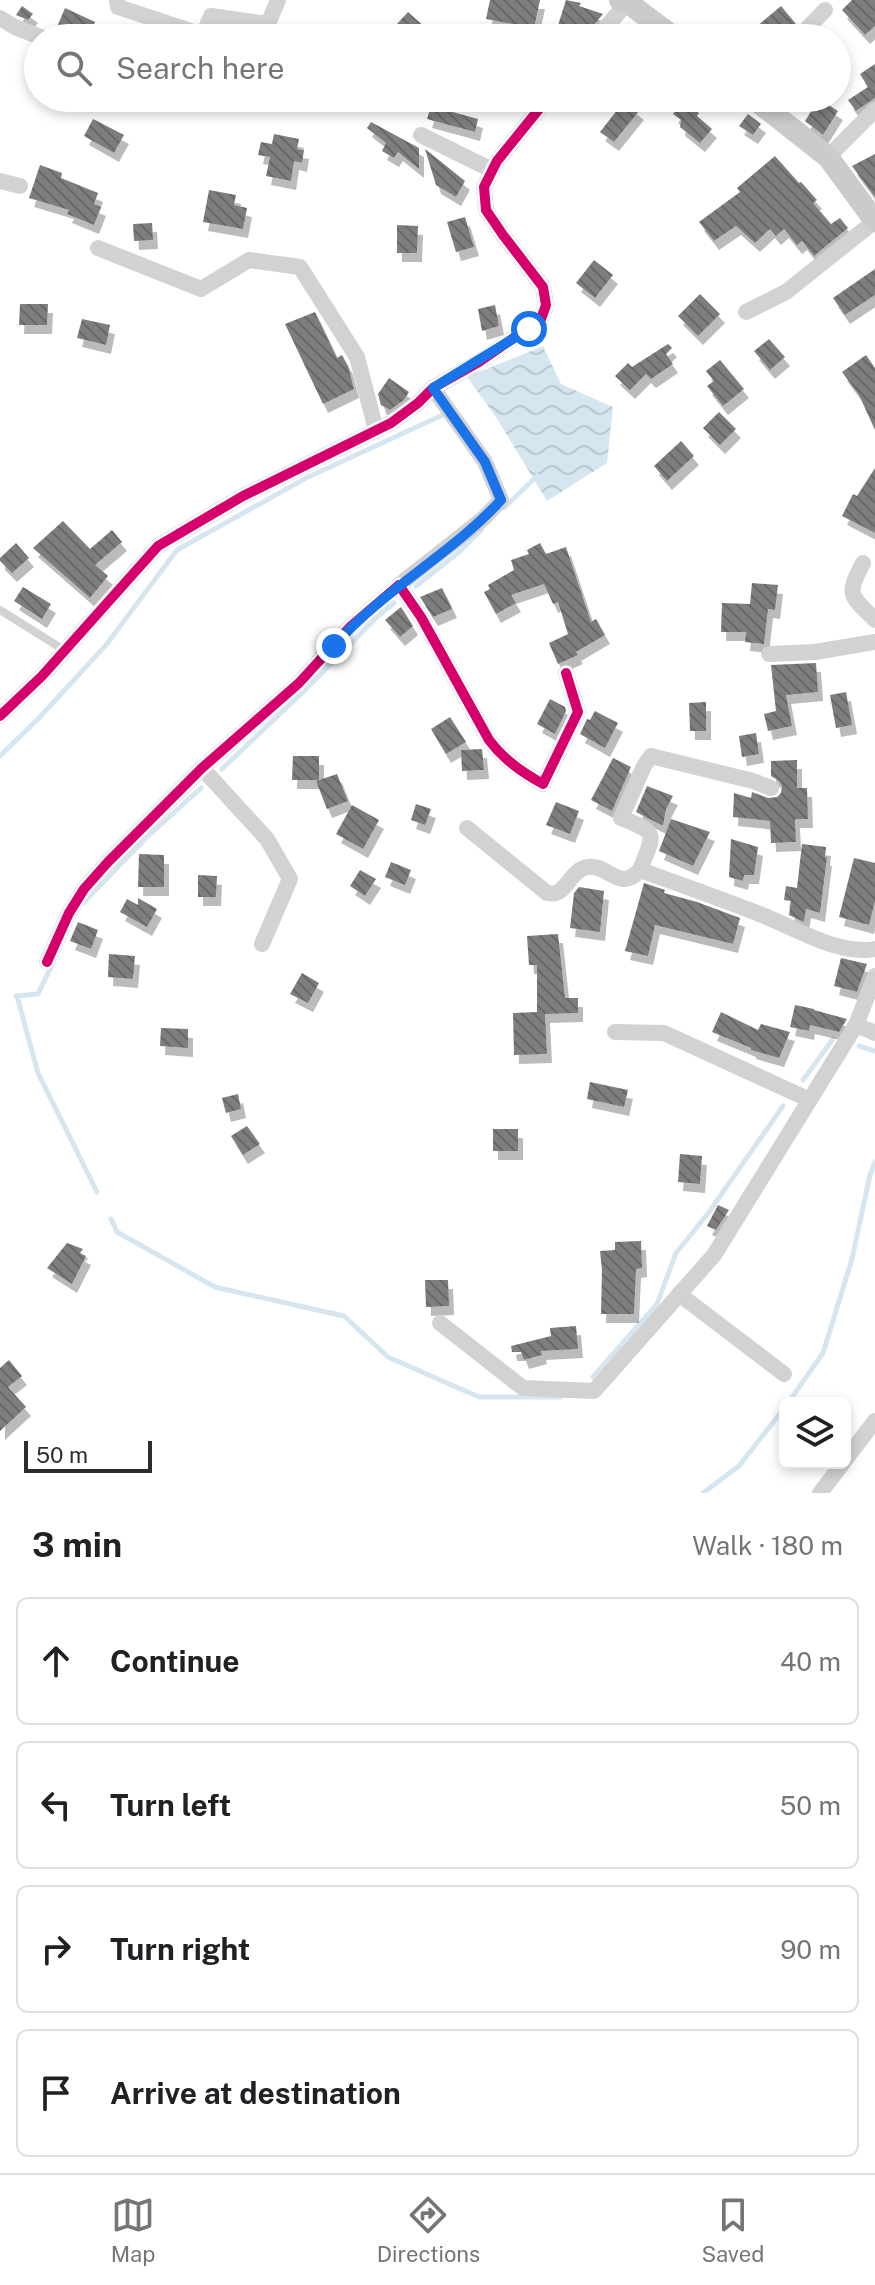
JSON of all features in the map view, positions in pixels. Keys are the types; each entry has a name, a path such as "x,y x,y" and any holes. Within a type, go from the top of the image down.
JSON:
{"main road":[{"path":"625,1 656,24"},
{"path":"771,112 828,157 875,221"}],"street":[{"path":"117,0 118,7 170,24"},
{"path":"208,24 211,16 268,24 278,0"},
{"path":"608,24 625,1"},
{"path":"812,24 825,10"},
{"path":"0,18 24,31"},
{"path":"828,157 875,110"},
{"path":"0,716 42,676 158,546 243,496 400,416 433,388 541,319 546,305 543,287 486,210 484,187 497,161 537,112"},
{"path":"421,135 492,170"},
{"path":"0,181 20,186"},
{"path":"746,312 786,292 875,221"},
{"path":"98,248 201,289 249,260 300,267 357,357 376,430"},
{"path":"47,962 69,913 84,889 154,814 299,683 350,627 484,518 501,500 485,462 433,388"},
{"path":"863,563 852,583 852,595 875,620"},
{"path":"399,585 421,617 489,740 520,771 543,784 578,712 566,673"},
{"path":"769,654 815,652 875,642"},
{"path":"467,828 547,893 554,895 583,867 593,866 625,879 633,877 640,870 652,840 651,834 642,826 621,818 651,756 771,788"},
{"path":"202,768 267,839 290,879 262,944"},
{"path":"640,870 760,914 818,940 865,951 875,949"},
{"path":"440,1323 523,1388 594,1391 714,1255 856,1025 875,976"},
{"path":"856,1025 875,1033"},
{"path":"615,1032 664,1033 810,1100"},
{"path":"679,1294 784,1374"},
{"path":"851,1453 875,1421"},
{"path":"820,1493 839,1469"}],"lane":[{"path":"0,610 65,651"}],"water":[{"path":"543,346 561,384 613,407 607,463 547,501 496,417 467,377"}],"building":[{"path":"490,0 540,0 535,24 486,19"},
{"path":"566,0 581,3 579,6 603,14 595,24 558,24"},
{"path":"852,0 875,0 875,26 865,35 842,10"},
{"path":"22,6 33,14 28,20 16,15"},
{"path":"781,6 796,24 760,24"},
{"path":"65,8 95,22 94,24 58,24"},
{"path":"408,12 421,24 397,24"},
{"path":"875,64 875,98 856,111 851,98 868,87 860,74"},
{"path":"429,112 453,112 478,119 475,132 427,119"},
{"path":"616,112 638,112 614,142 600,132"},
{"path":"698,112 697,116 712,129 700,143 680,127 681,120 673,114"},
{"path":"811,112 837,112 823,135 805,121"},
{"path":"748,114 761,124 753,135 739,126"},
{"path":"93,119 124,135 114,153 84,136"},
{"path":"371,122 419,148 419,169 398,152 394,158 382,151 386,143 367,128"},
{"path":"274,134 299,139 297,149 304,150 302,163 294,161 291,181 266,176 270,157 258,155 261,142 272,144"},
{"path":"425,149 465,181 456,197 436,185"},
{"path":"875,154 875,197 852,166"},
{"path":"775,156 817,200 813,203 831,224 840,218 848,228 814,256 802,241 797,245 784,229 776,236 770,229 755,243 736,226 714,241 699,222 740,192 737,188"},
{"path":"40,165 62,173 61,178 98,193 94,204 101,207 94,225 67,214 69,210 29,198"},
{"path":"209,190 236,195 234,205 247,208 243,229 203,222"},
{"path":"465,217 474,247 456,252 447,222"},
{"path":"152,223 153,240 134,241 133,224"},
{"path":"397,225 418,226 417,253 397,253"},
{"path":"594,260 613,275 595,298 576,283"},
{"path":"875,269 875,295 845,315 833,298"},
{"path":"700,294 720,314 698,336 678,316"},
{"path":"20,304 48,304 47,325 19,325"},
{"path":"495,305 499,326 482,331 478,309"},
{"path":"315,312 337,358 342,355 348,366 354,389 323,404 285,324"},
{"path":"82,319 110,325 106,345 77,338"},
{"path":"769,339 785,357 770,370 754,351"},
{"path":"668,344 672,348 666,354 673,364 651,379 646,374 630,390 615,376 628,363 632,367"},
{"path":"866,355 875,368 875,430 859,395 842,372"},
{"path":"720,360 744,389 723,406 707,386 714,381 706,371"},
{"path":"389,378 409,392 390,410 381,405 378,394"},
{"path":"719,412 736,429 720,445 703,428"},
{"path":"681,441 694,456 667,481 654,466"},
{"path":"875,468 875,533 842,516 853,494 857,496"},
{"path":"63,521 90,549 112,530 122,542 95,565 108,576 90,598 33,548"},
{"path":"16,543 29,558 12,573 0,558"},
{"path":"540,543 546,554 566,547 591,622 596,619 605,635 576,652 578,655 558,664 549,643 568,634 558,602 553,604 544,584 511,595 516,603 496,614 484,592 490,589 488,585 514,570 511,560 529,554 527,550"},
{"path":"752,583 778,585 775,610 768,609 764,644 745,642 746,632 721,632 722,603 750,604"},
{"path":"23,587 51,604 42,619 14,601"},
{"path":"442,588 452,609 433,617 420,597"},
{"path":"401,607 413,626 400,637 385,620"},
{"path":"816,663 818,692 786,695 792,726 768,731 764,714 776,711 771,665"},
{"path":"846,692 852,725 836,728 830,695"},
{"path":"550,699 565,707 566,711 555,734 537,724"},
{"path":"706,702 706,731 690,731 689,703"},
{"path":"595,711 618,723 605,748 580,734"},
{"path":"450,717 466,742 446,754 431,729"},
{"path":"756,733 759,754 742,757 739,736"},
{"path":"482,749 484,770 462,771 461,750"},
{"path":"293,756 319,756 319,780 292,780"},
{"path":"613,758 631,767 612,811 591,800"},
{"path":"797,760 797,788 807,788 808,819 795,819 796,842 771,843 770,821 733,817 734,793 751,798 752,792 768,798 777,797 782,786 771,776 771,761"},
{"path":"337,774 348,801 327,809 316,781"},
{"path":"647,786 673,796 666,809 663,826 636,812"},
{"path":"556,802 579,811 570,834 546,825"},
{"path":"416,804 431,809 425,825 411,820"},
{"path":"352,805 379,820 363,849 336,834"},
{"path":"671,819 710,832 693,866 659,851"},
{"path":"731,839 758,847 754,875 744,875 743,881 729,877"},
{"path":"802,844 826,847 827,857 820,913 806,909 804,922 789,915 791,901 784,900 786,886 797,888"},
{"path":"139,854 164,855 164,887 138,887"},
{"path":"854,858 875,863 875,901 869,925 839,917"},
{"path":"391,862 411,870 405,885 385,877"},
{"path":"360,870 376,879 365,896 350,886"},
{"path":"198,875 217,876 216,897 198,897"},
{"path":"644,883 665,890 664,893 740,918 733,944 655,925 648,956 625,951"},
{"path":"579,887 604,891 600,932 570,928 574,893"},
{"path":"138,898 157,909 147,927 120,912 127,899 138,905"},
{"path":"78,922 98,930 91,949 70,941"},
{"path":"558,934 565,998 578,998 578,1013 545,1014 547,1054 514,1055 513,1013 537,1012 537,965 529,965 527,936"},
{"path":"109,954 135,956 133,979 108,977"},
{"path":"841,958 867,964 857,992 834,986"},
{"path":"302,973 319,983 308,1003 290,994"},
{"path":"795,1005 847,1019 839,1032 810,1025 809,1031 790,1027"},
{"path":"721,1012 758,1030 761,1024 790,1032 779,1058 751,1050 712,1032"},
{"path":"161,1028 188,1029 188,1048 160,1046"},
{"path":"590,1082 628,1090 624,1107 587,1099"},
{"path":"238,1094 241,1109 226,1113 222,1098"},
{"path":"247,1126 260,1144 243,1155 231,1136"},
{"path":"493,1129 518,1129 518,1151 493,1151"},
{"path":"680,1154 702,1156 700,1184 678,1182"},
{"path":"718,1205 729,1210 716,1230 707,1226"},
{"path":"641,1241 642,1268 636,1269 634,1314 601,1314 600,1251 615,1250 615,1242"},
{"path":"67,1243 83,1249 80,1253 86,1256 72,1284 47,1268"},
{"path":"425,1280 448,1280 449,1306 426,1307"},
{"path":"576,1326 578,1349 541,1351 542,1355 524,1360 521,1352 512,1352 511,1346 551,1336 550,1328"},
{"path":"9,1360 22,1376 8,1387 26,1407 0,1431 0,1368"}],"waterway":[{"path":"0,756 106,645 177,550 306,478 447,413"},
{"path":"504,508 537,476"},
{"path":"416,586 482,529"},
{"path":"222,769 394,603"},
{"path":"83,903 146,838 201,788"},
{"path":"16,996 38,994 52,965"},
{"path":"17,996 38,1073 97,1192"},
{"path":"803,1080 833,1039"},
{"path":"859,1046 875,1051"},
{"path":"593,1377 657,1304 676,1253 709,1212 783,1106"},
{"path":"792,1397 823,1353 852,1259 875,1162"},
{"path":"111,1219 117,1232 215,1287 344,1316 388,1357 479,1397 560,1397"},
{"path":"703,1493 739,1466 779,1415"}],"cycle path":[{"path":"0,716 42,676 158,546 243,496 391,423 433,388 479,362 541,319 546,305 543,287 486,210 484,187 497,161 537,112"},
{"path":"47,962 69,913 84,889 108,862 202,768 299,683 350,627 399,585 421,617 489,740 514,765 543,784 578,712 566,673"}],"route":[{"path":"334,646 388,592 484,518 501,500 485,462 433,388 529,329"}]}
